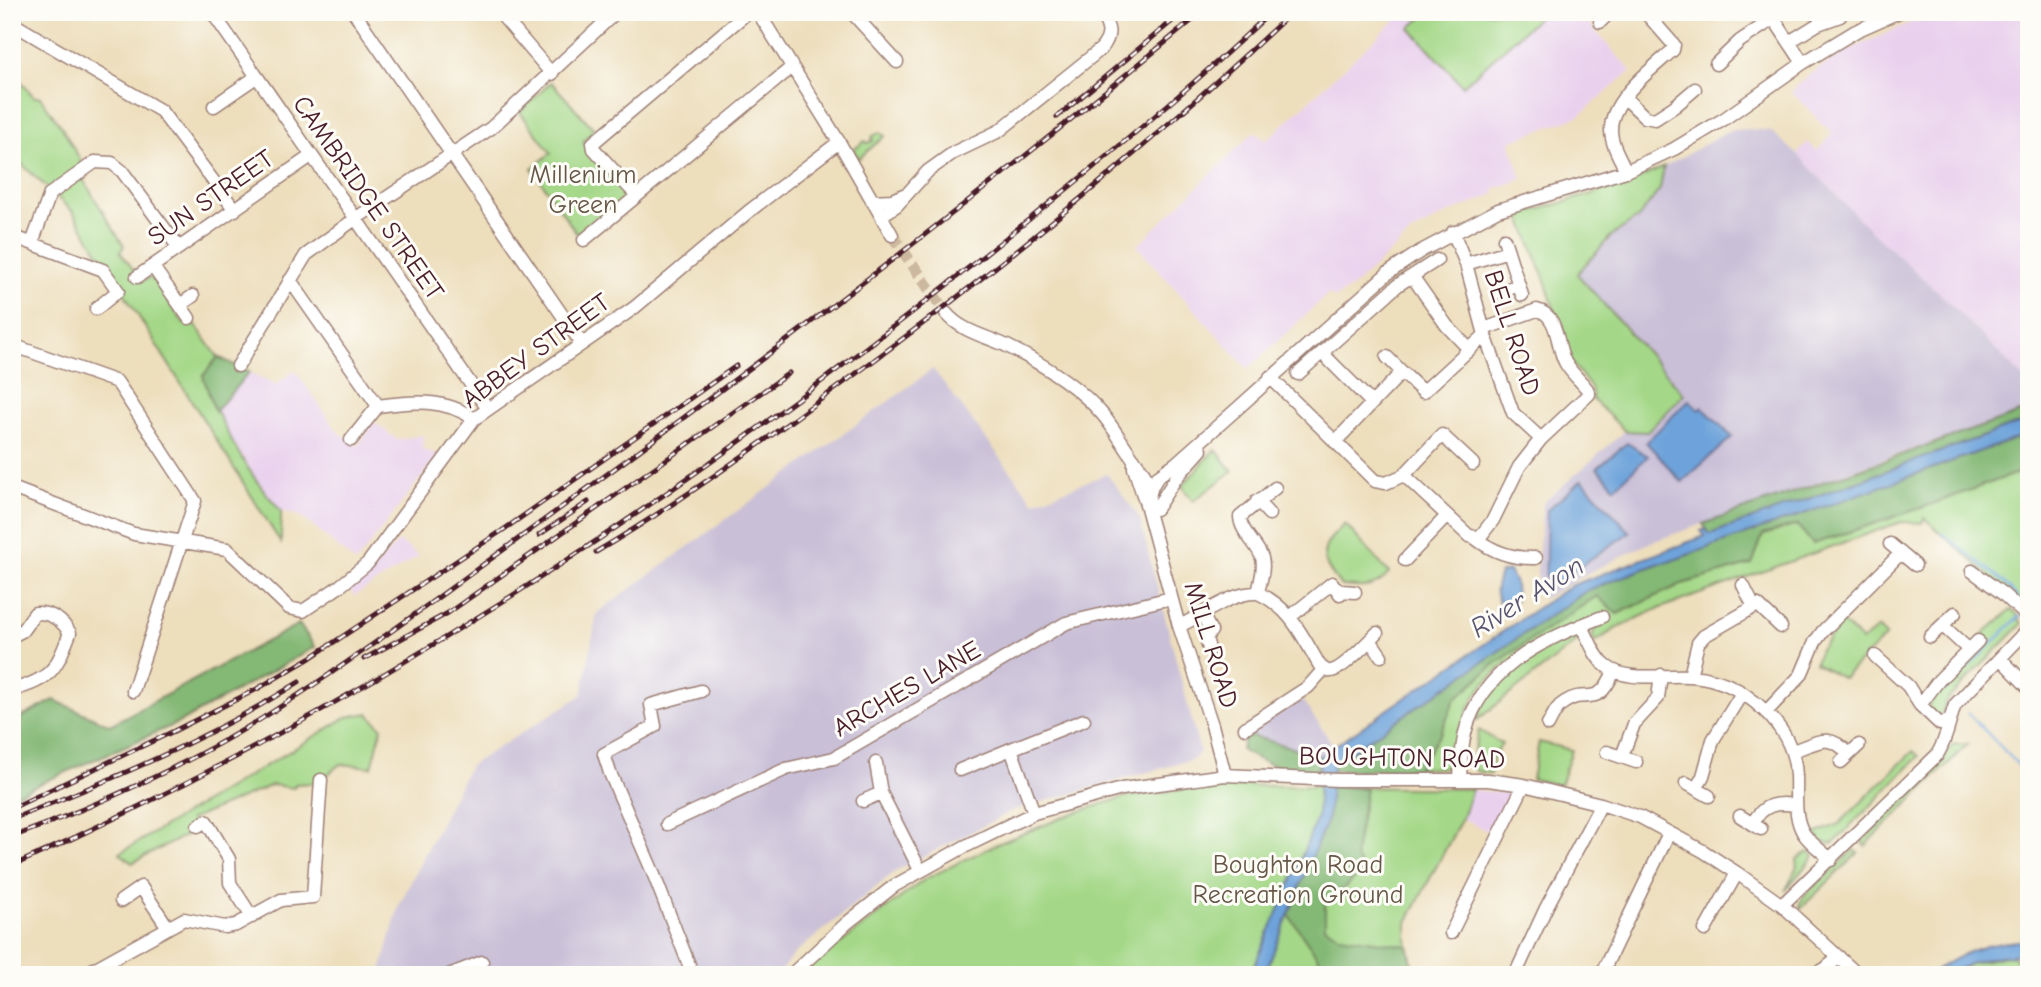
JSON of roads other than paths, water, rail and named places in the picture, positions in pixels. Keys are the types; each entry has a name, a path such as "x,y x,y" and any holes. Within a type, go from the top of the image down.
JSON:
{"street":[{"name":"CAMBRIDGE STREET","path":"212,12 488,409"},
{"path":"354,12 582,344"},
{"path":"499,12 552,74"},
{"path":"238,366 306,255 496,124 616,12"},
{"path":"636,196 594,149 593,143 748,12"},
{"path":"758,12 839,142 892,235"},
{"path":"877,208 906,194 953,153 999,131 1101,49 1109,39 1109,32 1100,12"},
{"path":"1600,22 1610,12"},
{"path":"1626,171 1612,141 1613,116 1624,97 1673,50 1674,45 1645,12"},
{"path":"1146,488 1152,474 1175,464 1388,272 1453,232 1498,211 1626,171 1674,149 1724,119 1803,63 1856,31 1899,12"},
{"path":"855,14 897,62"},
{"path":"1716,64 1730,58 1740,41 1772,15 1803,63"},
{"path":"1789,42 1818,24 1840,16"},
{"path":"12,23 161,111 235,210"},
{"path":"584,240 792,67"},
{"path":"214,106 256,77"},
{"path":"1624,97 1644,117 1655,119 1695,89"},
{"name":"ABBEY STREET","path":"12,488 134,534 227,549 289,608 303,611 368,563 474,419 634,308 748,212 839,142"},
{"name":"SUN STREET","path":"137,277 311,156"},
{"path":"32,243 50,194 95,162 116,166 179,248"},
{"name":"BELL ROAD","path":"1453,232 1466,264 1485,332 1513,413 1541,439"},
{"path":"12,236 103,270 118,290 96,309"},
{"path":"1466,264 1506,245 1521,290 1499,292"},
{"path":"1298,374 1398,285 1437,260"},
{"path":"153,267 188,318"},
{"path":"1412,276 1447,326 1469,349"},
{"path":"290,280 378,406"},
{"path":"180,305 193,296"},
{"path":"1387,356 1423,393 1485,332 1537,310 1546,312 1552,319 1565,363 1587,388 1589,394 1541,439 1512,476 1493,520 1480,537 1475,538"},
{"path":"946,313 967,330 1007,346 1061,378 1102,414 1134,459 1152,474"},
{"path":"12,345 122,386 195,501 133,691"},
{"path":"1322,353 1372,403"},
{"path":"1335,442 1402,372"},
{"path":"1270,377 1375,481 1386,483 1404,475 1442,435 1473,464"},
{"path":"351,440 378,406 402,402 440,403 453,406 474,419"},
{"path":"1151,508 1238,408"},
{"path":"1134,459 1134,468 1146,488 1151,508"},
{"path":"1404,475 1469,536 1488,548 1528,561"},
{"path":"1146,488 1178,476"},
{"path":"1258,593 1263,569 1262,556 1240,524 1240,517 1275,488"},
{"path":"1257,501 1269,514"},
{"name":"MILL ROAD","path":"1151,508 1153,528 1171,598 1212,725 1225,775"},
{"path":"1405,560 1447,516"},
{"path":"1767,711 1801,675 1815,642 1823,631 1896,549 1914,565"},
{"path":"1972,571 2024,614"},
{"path":"1324,572 1335,587 1342,591 1355,592"},
{"path":"1743,585 1754,607"},
{"path":"1290,617 1335,587"},
{"path":"1179,626 1203,616 1236,596 1248,592 1258,593 1274,600 1290,617 1324,669 1332,671 1339,667 1374,637 1381,656"},
{"name":"ARCHES LANE","path":"667,824 786,769 834,758 1066,623 1171,598"},
{"path":"1690,676 1698,643 1704,636 1754,607 1758,605 1781,626"},
{"path":"12,636 22,631 35,613 40,612 62,620 70,633 58,663 41,681 12,690"},
{"path":"1930,637 1955,613"},
{"name":"MILL ROAD","path":"1203,616 1211,631 1206,638 1209,649"},
{"path":"1460,778 1463,743 1469,720 1479,699 1493,680 1527,652 1602,617"},
{"path":"1581,625 1599,658 1614,671 1632,676 1690,676 1712,679 1742,693 1767,711 1779,725 1792,751 1798,821 1804,834 1830,860"},
{"path":"1920,705 1973,645 1943,626"},
{"path":"1782,905 1937,755 1947,740 1955,705 2029,628"},
{"path":"1875,656 1908,686 1920,705 1940,723 1949,722"},
{"path":"2000,658 2029,688"},
{"path":"1245,728 1308,687 1324,669"},
{"path":"1548,724 1558,707 1568,700 1591,697 1602,691 1614,671"},
{"path":"1622,756 1634,724 1658,698 1661,675"},
{"path":"693,975 604,754 656,726 650,705 701,691"},
{"path":"1709,796 1691,786 1703,776 1713,740 1742,693"},
{"path":"960,770 1084,720"},
{"path":"1792,751 1828,739 1839,743 1845,758 1859,745"},
{"path":"1012,749 1034,813"},
{"path":"1607,752 1636,762"},
{"path":"876,763 881,793 920,870"},
{"name":"BOUGHTON ROAD","path":"791,975 847,923 894,886 920,870 1034,813 1122,789 1225,775 1338,780 1460,778 1524,785 1601,804 1640,817 1737,873 1782,905 1858,975"},
{"path":"83,975 166,926 184,919 192,918 225,927 236,925 281,900 313,897 321,780"},
{"path":"1457,929 1524,785"},
{"path":"863,801 881,793"},
{"path":"1515,975 1546,908 1601,804"},
{"path":"1740,816 1757,826 1759,812 1763,808 1772,805 1796,805"},
{"path":"220,814 202,824 229,859 230,883 252,917"},
{"path":"1601,975 1670,833"},
{"path":"1705,930 1737,873"},
{"path":"121,901 138,882 166,926"},
{"path":"1814,975 1839,957"},
{"path":"449,975 482,962"}],"water":[{"path":"1689,400 1699,410 1702,407 1732,437 1682,482 1646,442"},
{"path":"2029,420 2029,434 1588,590 1333,764 1328,817 1269,963 1262,975 1250,975 1317,817 1320,756 1334,746 1570,586 1705,536 1701,531 1706,529 1710,534"},
{"path":"1627,443 1648,456 1615,487 1597,468"},
{"path":"1582,480 1630,532 1545,590 1547,510"},
{"path":"1509,571 1515,583 1516,601 1504,608 1496,596 1496,587 1500,573"},
{"path":"2029,940 2029,954 2007,955 1972,963 1948,973 1929,975 1976,949"}],"waterway":[{"path":"1943,534 2004,582 2028,609"},
{"path":"1945,690 2020,616"},
{"path":"1968,713 2029,776"}],"tunnel":[{"path":"892,235 946,313"}],"railway":[{"path":"1057,117 1183,12"},
{"path":"12,837 176,767 238,733 346,663 812,321 970,200 1202,12"},
{"path":"12,866 141,806 267,740 390,670 511,596 630,518 746,437 972,265 1162,110 1271,12"},
{"path":"596,552 756,446 964,292 1132,156 1292,12"},
{"path":"12,808 174,731 257,689 310,658 506,528 736,366"},
{"path":"364,659 448,613 789,373"},
{"path":"539,535 588,502"},
{"path":"12,819 195,740 299,682"}],"park label":[{"name":"Millenium Green","path":"583,190"},
{"name":"Boughton Road Recreation Ground","path":"1298,880"}],"water label":[{"name":"River Avon","path":"1527,597"}]}
